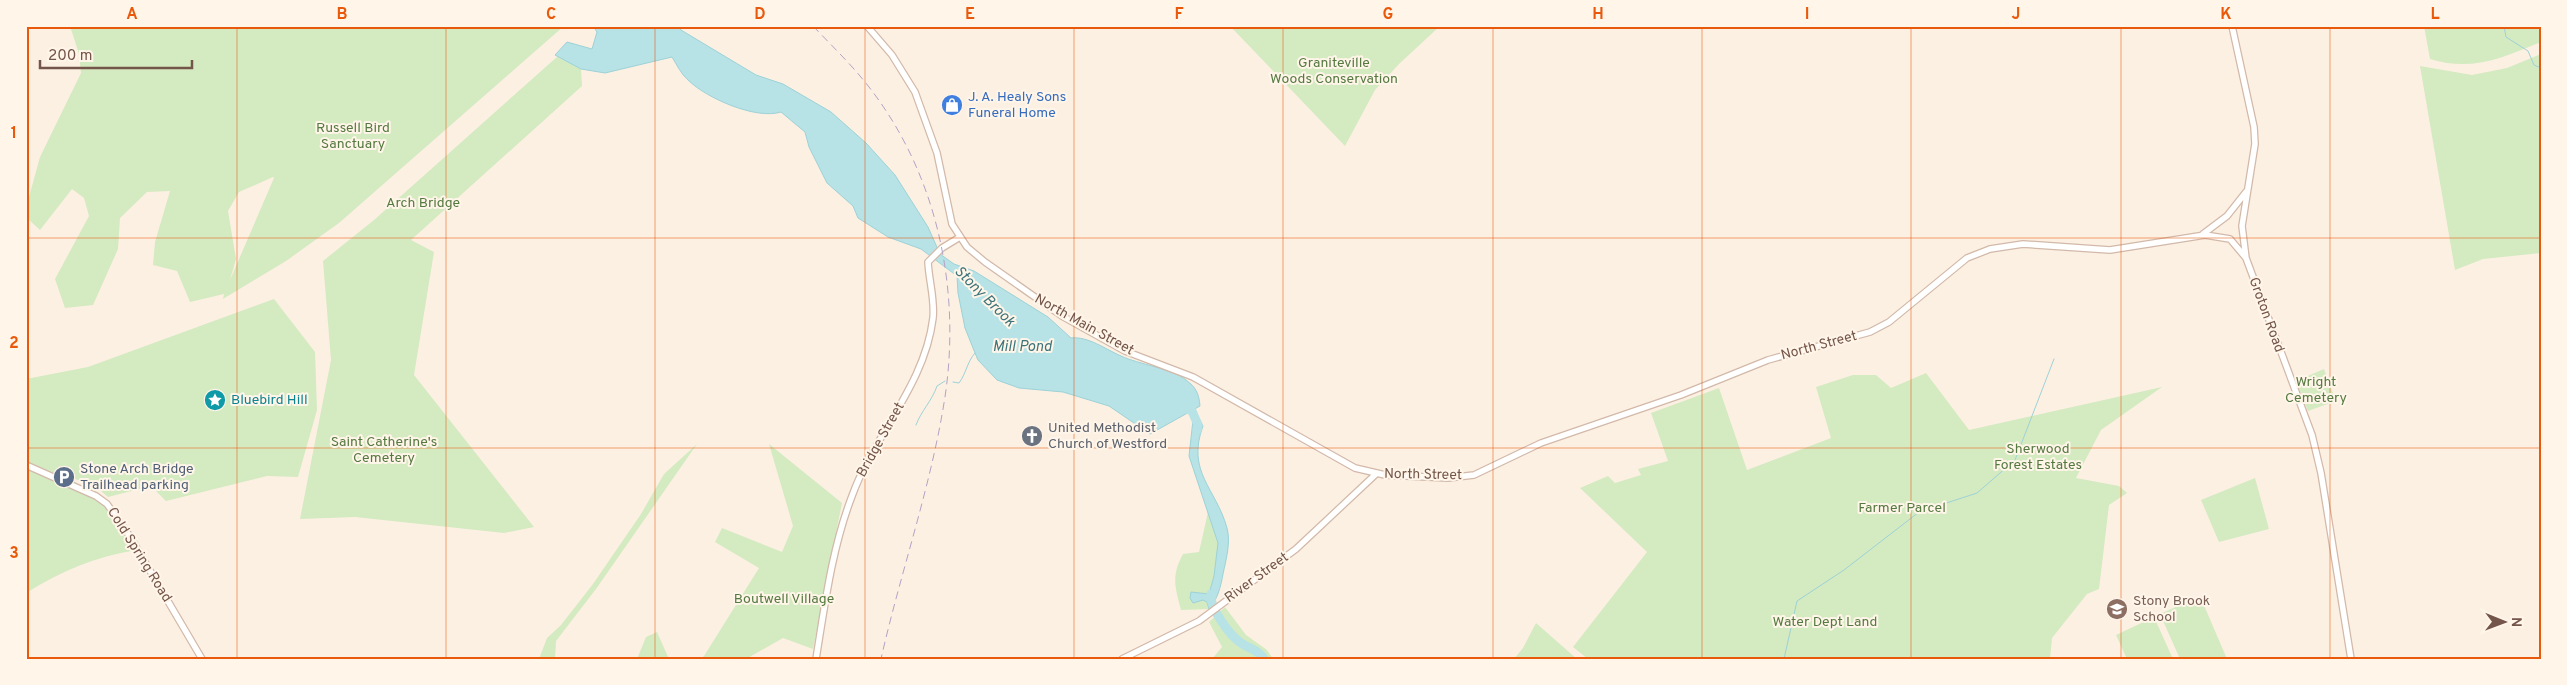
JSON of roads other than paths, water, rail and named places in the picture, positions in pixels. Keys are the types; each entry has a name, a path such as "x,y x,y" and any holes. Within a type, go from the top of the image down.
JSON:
{"main road":[{"name":"North Main Street","path":"867,26 892,55 915,92 933,140 950,218 960,238 985,262 1046,307 1071,322 1125,351 1188,375 1355,468 1376,474"},
{"name":"Groton Road","path":"2232,26 2254,126 2255,144 2242,226 2246,258 2312,434 2321,473 2350,659"},
{"path":"2200,235 2212,229 2227,216 2247,190"},
{"name":"North Street","path":"1376,474 1448,478 1474,475 1541,443 1681,395 1768,360 1854,338 1889,322 1954,267 1967,258 1990,249 2023,244 2110,250 2200,235 2219,236 2230,239 2246,258"},
{"name":"Bridge Street","path":"816,659 836,550 849,504 864,468 912,384 929,335 933,312 928,262 940,249 960,238"},
{"name":"Cold Spring Road","path":"26,464 96,496 107,504 129,535 202,659"},
{"name":"River Street","path":"1122,659 1187,629 1209,614 1296,549 1376,474"}],"water":[{"name":"Mill Pond","path":"593,26 678,26 681,30 756,75 783,84 831,112 866,143 895,175 928,227 940,254 954,264 974,271 1048,317 1071,338 1090,341 1128,359 1180,376 1195,388 1200,406 1150,434 1109,406 1063,392 1019,388 997,380 978,360 965,328 958,293 957,276 921,249 888,237 858,218 853,206 827,183 809,147 805,132 781,112 771,114 745,110 707,94 686,78 672,57 605,73 581,69 555,55 567,42 592,49 597,32"},
{"path":"1199,418 1203,426 1198,456 1200,468 1222,514 1227,528 1228,539 1227,557 1220,588 1209,609 1207,602 1203,600 1193,603 1190,598 1191,592 1209,594 1214,576 1218,543 1189,456 1193,420"}],"waterway":[{"path":"2504,26 2506,37 2528,51 2534,65 2541,68"},
{"path":"953,382 959,383 975,353"},
{"path":"1784,659 1797,601 1844,570 1919,512 1977,493 2015,460 2054,359"},
{"path":"916,425 937,386 945,381"},
{"name":"Stony Brook","path":"1181,407 1192,411 1198,425 1197,430"},
{"name":"Stony Brook","path":"1211,594 1213,606 1226,628 1236,639 1257,652 1264,659"}],"railway":[{"path":"813,26 869,87 892,120 911,156 926,193 938,231 945,270 949,310 946,390 925,492 881,659"}],"place":[{"name":"J. A. Healy Sons Funeral Home","path":"952,105"},
{"name":"Bluebird Hill","path":"215,400"},
{"name":"United Methodist Church of Westford","path":"1032,436"},
{"name":"Stone Arch Bridge Trailhead parking","path":"64,477"},
{"name":"Stony Brook School","path":"2117,609"}],"park label":[{"name":"Graniteville Woods Conservation","path":"1334,72"},
{"name":"Russell Bird Sanctuary","path":"353,136"},
{"name":"Arch Bridge","path":"423,203"},
{"name":"Wright Cemetery","path":"2316,390"},
{"name":"Saint Catherine's Cemetery","path":"384,450"},
{"name":"Sherwood Forest Estates","path":"2038,458"},
{"name":"Farmer Parcel","path":"1902,508"},
{"name":"Boutwell Village","path":"784,599"},
{"name":"Water Dept Land","path":"1825,622"}]}
